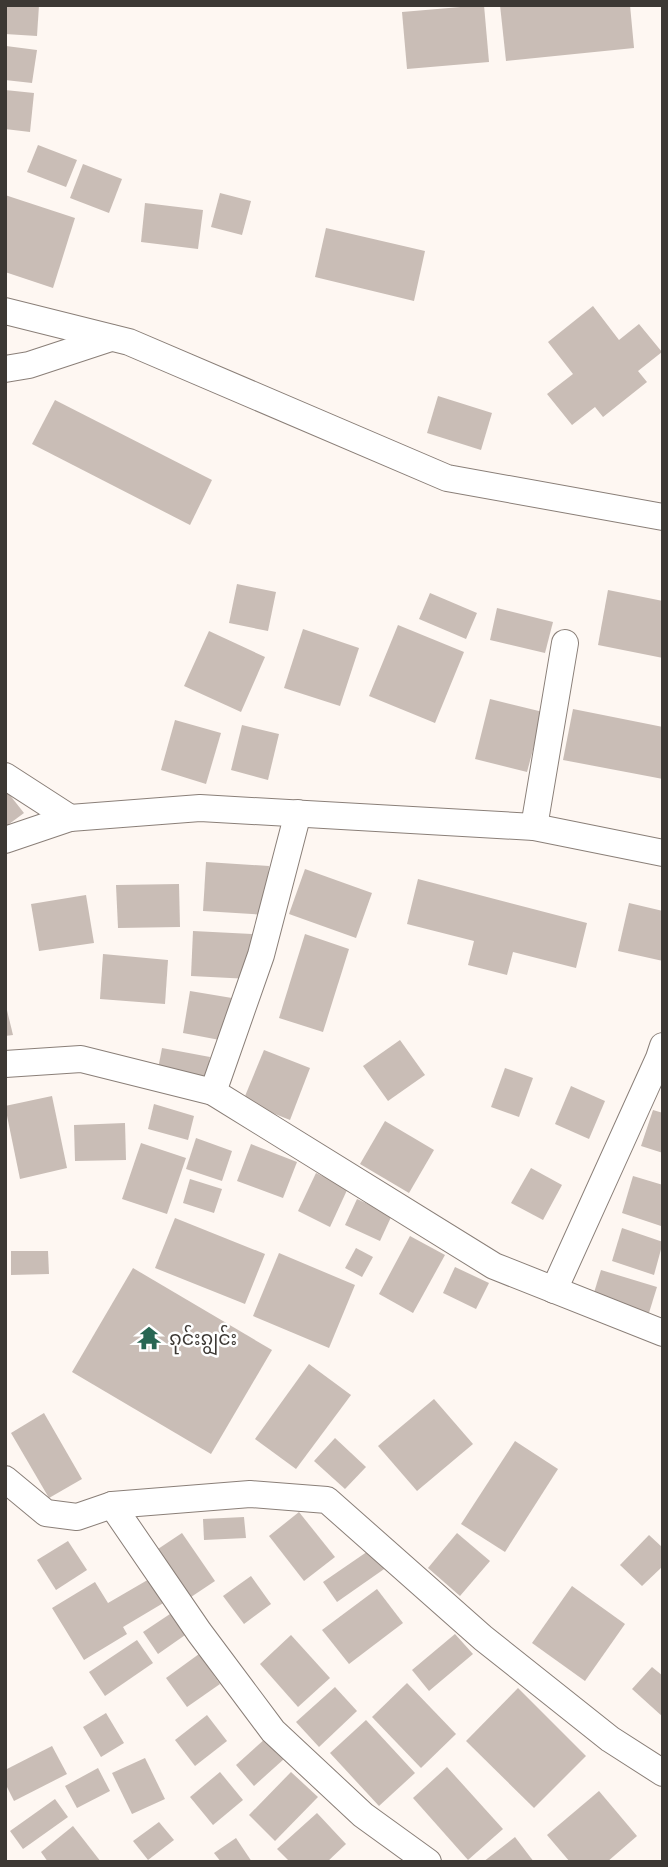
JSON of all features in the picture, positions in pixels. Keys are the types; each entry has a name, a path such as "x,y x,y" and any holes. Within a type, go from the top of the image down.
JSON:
{"street":[{"path":"5,311 129,342 447,478 663,517"},
{"path":"5,369 29,365 111,338"},
{"path":"534,827 565,643"},
{"path":"5,776 70,818"},
{"path":"5,840 70,818 200,808 534,827 663,853"},
{"path":"213,1092 261,956 298,813"},
{"path":"554,1290 663,1045"},
{"path":"5,1064 81,1059 213,1092 494,1266 663,1333"},
{"path":"5,1479 46,1513 77,1517 111,1505 250,1494 327,1500 493,1647 610,1740 663,1773"},
{"path":"111,1505 199,1632 273,1731 363,1815 428,1862"}],"building":[{"path":"5,5 39,5 37,36 5,34"},
{"path":"484,5 489,62 407,69 402,12"},
{"path":"500,5 630,5 634,48 506,61"},
{"path":"6,46 37,50 32,83 5,80"},
{"path":"5,90 34,93 30,132 5,129"},
{"path":"38,145 77,160 66,187 27,172"},
{"path":"83,164 122,179 109,213 70,198"},
{"path":"220,193 251,201 242,235 211,227"},
{"path":"5,195 75,218 53,288 5,272"},
{"path":"145,203 203,210 198,249 141,242"},
{"path":"326,228 425,251 414,301 315,277"},
{"path":"593,306 619,340 639,324 662,352 638,371 647,382 603,417 595,407 572,425 547,394 573,374 548,342"},
{"path":"438,396 492,413 481,450 427,433"},
{"path":"55,400 212,480 190,525 32,444"},
{"path":"237,584 276,592 268,631 229,623"},
{"path":"608,590 663,601 663,658 598,645"},
{"path":"430,593 477,613 466,639 419,619"},
{"path":"497,608 553,622 545,653 490,640"},
{"path":"398,625 464,652 435,723 369,696"},
{"path":"303,629 359,648 340,706 284,688"},
{"path":"209,631 265,657 241,712 184,686"},
{"path":"490,699 543,712 527,772 475,759"},
{"path":"573,709 663,727 663,779 563,760"},
{"path":"175,720 221,733 206,784 161,770"},
{"path":"242,725 279,734 268,780 231,770"},
{"path":"5,789 24,813 5,827"},
{"path":"206,862 269,866 266,915 203,911"},
{"path":"305,869 372,893 356,938 289,914"},
{"path":"418,879 587,923 576,968 513,952 507,975 468,965 474,941 407,924"},
{"path":"179,884 180,927 118,928 116,885"},
{"path":"86,895 94,943 39,951 31,904"},
{"path":"629,903 663,911 663,961 618,951"},
{"path":"193,931 252,934 250,979 191,976"},
{"path":"305,934 349,949 323,1032 279,1018"},
{"path":"103,954 168,960 165,1004 100,999"},
{"path":"190,991 232,998 225,1041 183,1033"},
{"path":"5,1002 13,1035 5,1036"},
{"path":"400,1040 425,1075 388,1101 363,1066"},
{"path":"162,1048 210,1057 206,1078 158,1069"},
{"path":"264,1050 310,1068 290,1120 243,1101"},
{"path":"505,1068 533,1078 519,1117 491,1107"},
{"path":"571,1086 605,1101 589,1139 555,1124"},
{"path":"52,1096 67,1168 20,1179 5,1106"},
{"path":"154,1104 194,1116 188,1140 148,1129"},
{"path":"653,1110 663,1113 663,1153 641,1146"},
{"path":"385,1121 434,1150 409,1193 360,1164"},
{"path":"125,1123 126,1160 75,1161 74,1125"},
{"path":"196,1138 232,1151 222,1181 186,1169"},
{"path":"141,1143 186,1158 167,1214 122,1199"},
{"path":"251,1144 297,1162 283,1198 237,1181"},
{"path":"531,1168 562,1185 543,1220 511,1203"},
{"path":"316,1173 348,1188 330,1227 298,1211"},
{"path":"633,1176 663,1185 661,1226 622,1213"},
{"path":"190,1179 222,1189 214,1213 183,1203"},
{"path":"357,1199 392,1215 380,1241 345,1225"},
{"path":"175,1218 265,1254 245,1304 155,1268"},
{"path":"622,1228 663,1242 654,1275 612,1261"},
{"path":"410,1236 445,1255 413,1313 379,1294"},
{"path":"356,1248 373,1257 362,1277 345,1268"},
{"path":"11,1251 48,1251 49,1274 11,1275"},
{"path":"279,1253 355,1285 329,1348 253,1316"},
{"path":"455,1267 489,1283 476,1309 443,1293"},
{"path":"133,1268 272,1350 211,1454 72,1372"},
{"path":"601,1270 657,1287 648,1316 592,1299"},
{"path":"309,1364 351,1395 296,1469 255,1439"},
{"path":"434,1399 473,1444 417,1491 378,1446"},
{"path":"44,1413 82,1479 49,1498 11,1433"},
{"path":"335,1438 366,1467 345,1489 314,1461"},
{"path":"515,1441 558,1469 505,1552 461,1524"},
{"path":"299,1512 335,1557 304,1581 269,1536"},
{"path":"244,1517 246,1538 204,1540 203,1519"},
{"path":"182,1533 215,1581 191,1597 158,1549"},
{"path":"457,1533 490,1561 460,1596 428,1568"},
{"path":"649,1535 663,1548 663,1566 642,1586 620,1565"},
{"path":"68,1541 87,1570 56,1590 37,1560"},
{"path":"374,1547 387,1567 337,1602 323,1582"},
{"path":"251,1576 271,1604 244,1624 223,1596"},
{"path":"151,1578 165,1602 123,1627 127,1634 84,1660 52,1608 95,1582 108,1603"},
{"path":"572,1586 625,1624 585,1681 532,1643"},
{"path":"377,1589 403,1623 349,1664 322,1630"},
{"path":"173,1612 188,1633 158,1654 143,1632"},
{"path":"455,1634 473,1654 429,1691 412,1670"},
{"path":"291,1635 330,1678 298,1707 260,1664"},
{"path":"137,1640 153,1663 105,1696 89,1672"},
{"path":"199,1654 220,1684 187,1707 166,1678"},
{"path":"652,1667 663,1676 663,1717 632,1689"},
{"path":"407,1683 456,1734 421,1768 372,1717"},
{"path":"335,1687 357,1711 319,1747 296,1722"},
{"path":"518,1688 586,1756 534,1808 466,1741"},
{"path":"106,1713 124,1743 101,1757 83,1727"},
{"path":"207,1715 227,1741 195,1766 175,1740"},
{"path":"366,1720 415,1773 379,1806 330,1753"},
{"path":"266,1738 284,1759 254,1786 236,1765"},
{"path":"52,1746 67,1774 14,1801 5,1783 5,1770"},
{"path":"145,1758 165,1799 132,1814 112,1773"},
{"path":"447,1767 503,1829 468,1860 413,1798"},
{"path":"98,1768 110,1791 77,1808 65,1786"},
{"path":"220,1772 243,1800 213,1825 190,1797"},
{"path":"291,1772 318,1797 275,1841 249,1815"},
{"path":"599,1791 637,1836 607,1862 570,1862 547,1835"},
{"path":"55,1799 68,1817 23,1849 10,1831"},
{"path":"317,1813 346,1844 327,1862 290,1862 277,1849"},
{"path":"159,1822 174,1840 148,1860 133,1841"},
{"path":"73,1826 101,1862 48,1862 41,1852"},
{"path":"515,1837 534,1862 483,1862"},
{"path":"236,1838 252,1862 221,1862 214,1853"}],"place":[{"name":"ၵုင်းၵျွင်း","path":"149,1338"}]}
